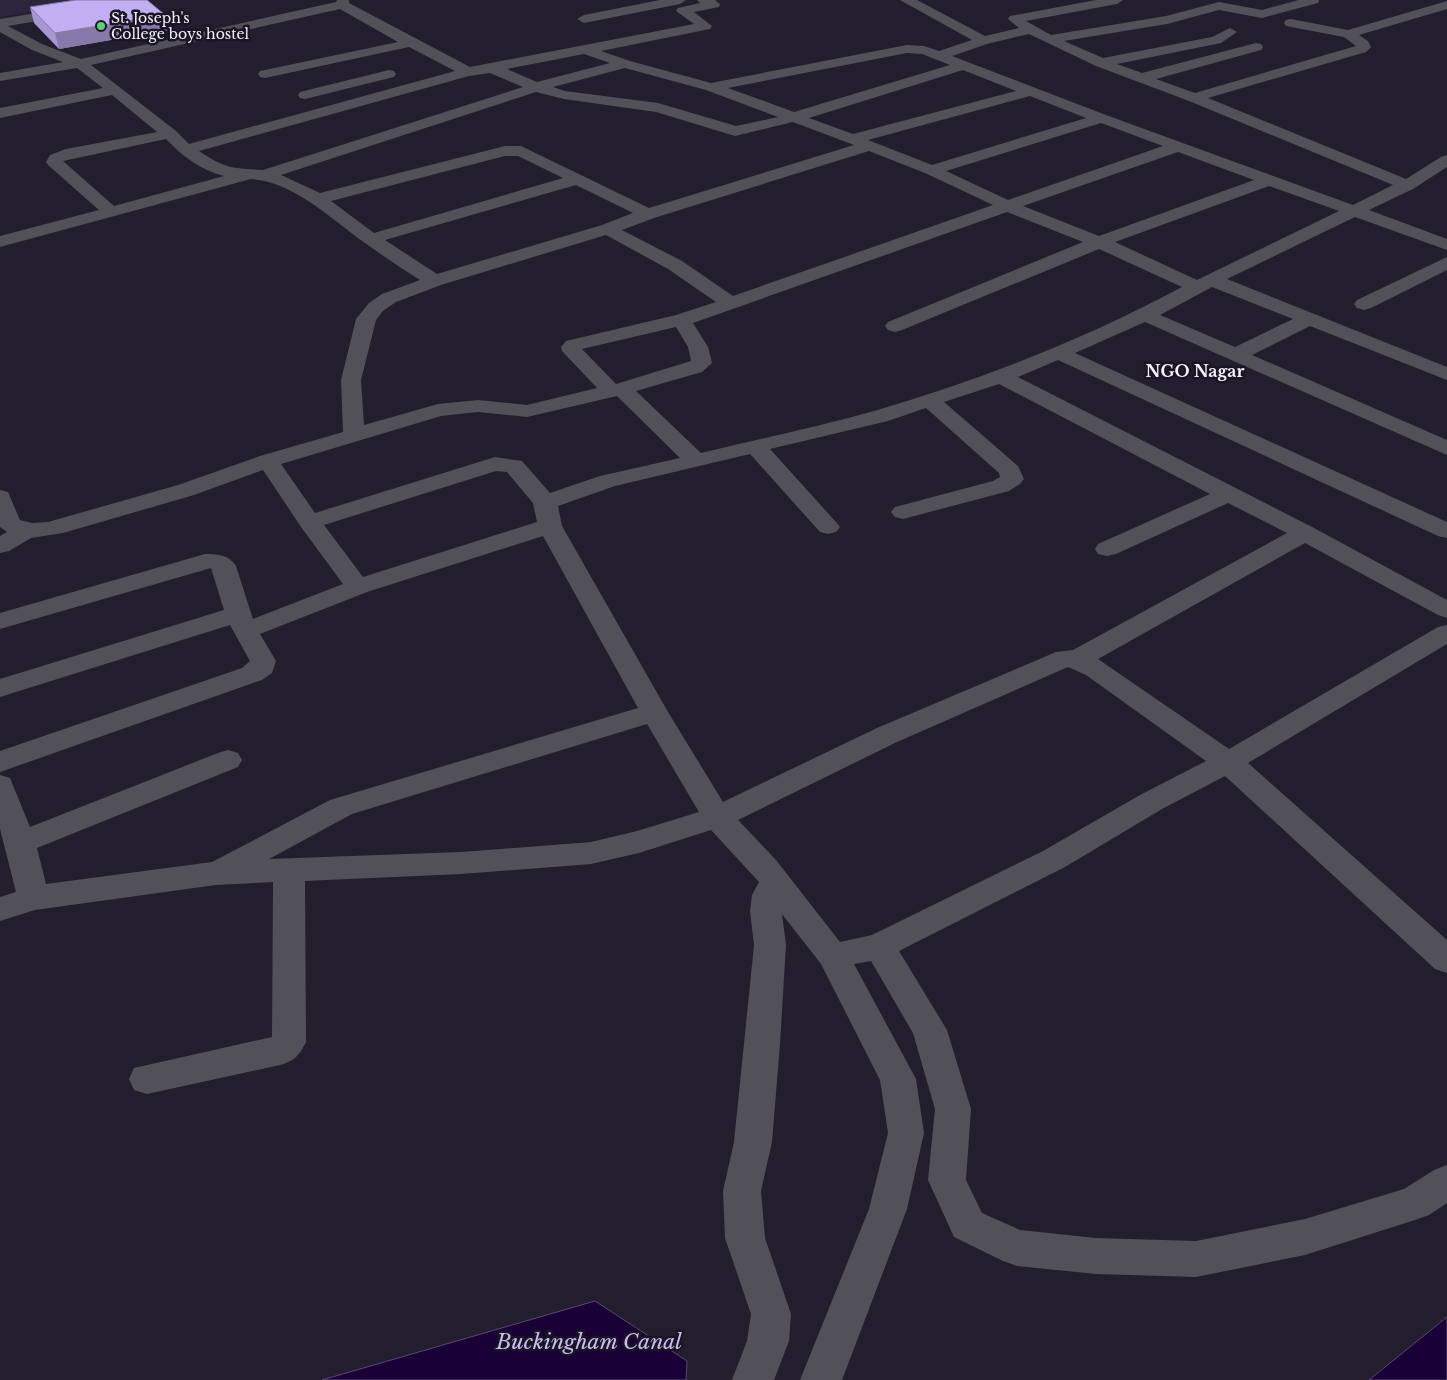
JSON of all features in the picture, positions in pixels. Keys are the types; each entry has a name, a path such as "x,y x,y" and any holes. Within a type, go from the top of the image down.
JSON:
{"street":[{"path":"0,23 138,0"},
{"path":"584,19 680,0"},
{"path":"186,150 468,72 705,26 683,11 714,4 703,0"},
{"path":"906,0 983,41"},
{"path":"1117,0 1015,19 1030,30 1101,63 1194,98 1407,185"},
{"path":"1050,39 1166,20 1246,0"},
{"path":"1225,6 1254,13 1268,13 1313,0"},
{"path":"0,78 80,63 342,3 411,43 468,72"},
{"path":"924,8 939,4"},
{"path":"1268,13 1286,25 1348,34 1446,6"},
{"path":"0,27 37,47 80,63 170,134 186,150 221,171 256,175 289,183 318,200 434,281"},
{"path":"940,55 983,41 1030,30"},
{"path":"1101,63 1216,40 1230,32"},
{"path":"1194,98 1364,47 1363,44 1348,34"},
{"path":"1141,78 1254,40"},
{"path":"562,41 625,64 711,87 794,117 931,170 1008,206 1204,284 1311,318 1443,369"},
{"path":"265,74 411,43"},
{"path":"711,87 907,49 924,50 1352,212 1447,245"},
{"path":"426,66 444,61"},
{"path":"0,242 256,175 536,87 625,64"},
{"path":"492,68 536,87 564,95 658,108 728,131 752,129 966,65"},
{"path":"305,95 407,70"},
{"path":"0,113 115,90"},
{"path":"852,139 1032,91"},
{"path":"931,170 1101,118"},
{"path":"111,212 54,162 56,158 66,154 170,134"},
{"path":"354,435 351,380 366,318 376,307 389,298 434,281 608,229 648,214 869,146"},
{"path":"696,461 570,348 574,344 682,320 1178,146"},
{"path":"318,200 505,151 522,151 648,214"},
{"path":"545,502 608,481 880,416 1001,376 1145,315 1204,284 1407,185 1447,160"},
{"path":"371,238 579,179"},
{"path":"896,326 1100,242 1269,180"},
{"path":"608,229 675,265 731,303"},
{"path":"1364,304 1447,262"},
{"path":"1145,315 1447,448"},
{"path":"1235,356 1311,318"},
{"path":"0,546 25,531 54,528 186,490 268,461 438,410 462,406 481,406 512,412 527,411 616,390 695,368 702,363 698,347 682,320"},
{"path":"1059,353 1447,530"},
{"path":"1001,376 1305,532 1447,610"},
{"path":"903,512 1001,486 1012,479 1010,471 930,401"},
{"path":"756,447 828,526"},
{"path":"268,461 309,522 358,587"},
{"path":"309,522 495,464 514,466 545,502 550,526 654,712 717,817 775,881 833,956 898,1079 906,1133 888,1209 821,1380"},
{"path":"1107,549 1230,494"},
{"path":"0,497 10,524 25,531"},
{"path":"0,688 242,623 550,526"},
{"path":"1077,659 1305,532"},
{"path":"0,621 205,561 216,560 224,566 242,623 263,661 262,667 252,674 0,762"},
{"path":"833,956 879,946 1054,859 1151,802 1228,762 1447,633"},
{"path":"0,909 34,898 216,873 461,863 590,853 639,842 717,817 887,735 1065,658 1077,659 1096,669 1228,762 1447,960"},
{"path":"216,873 341,806 654,712"},
{"path":"20,843 228,760"},
{"path":"0,785 20,843 34,898"},
{"path":"147,1079 280,1051 289,1042 290,870"},
{"path":"756,1373 768,1341 771,1314 745,1238 742,1191 753,1142 770,945 766,911 768,895 775,881"},
{"path":"879,946 930,1030 953,1109 947,1180 968,1225 1017,1248 1096,1256 1196,1259 1305,1237 1415,1203 1447,1182"}],"shaded area":[{"path":"0,0 110,0 0,17"}],"water":[{"name":"Buckingham Canal","path":"595,1301 687,1361 686,1380 322,1380"},
{"path":"1447,1317 1447,1380 1369,1380"}],"building":[{"path":"76,0 147,0 165,15 55,33 30,7"}],"place":[{"name":"St. Joseph's College boys hostel","path":"101,26"}],"district":[{"name":"NGO Nagar","path":"1195,371"}]}
